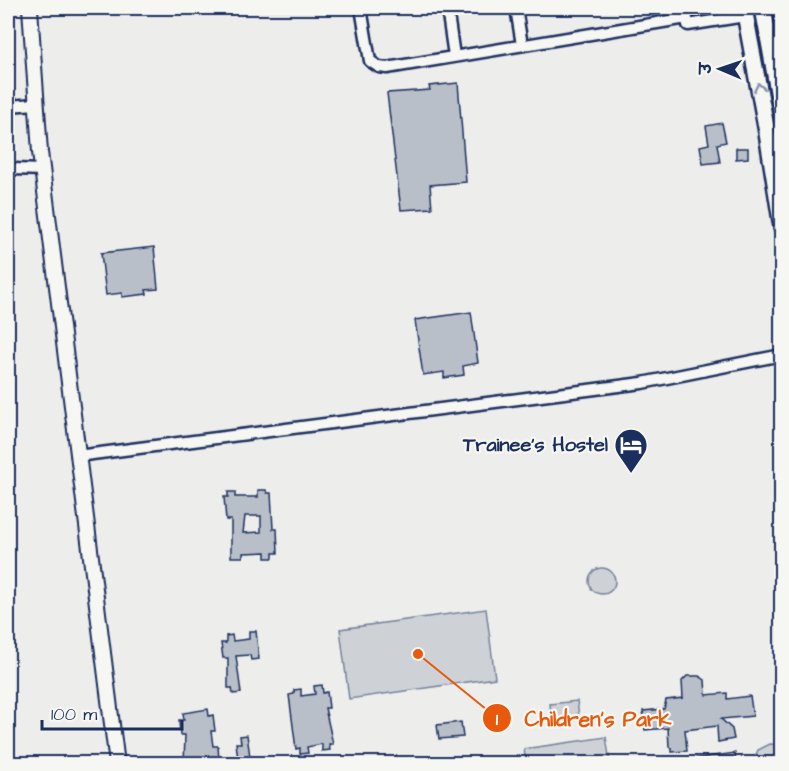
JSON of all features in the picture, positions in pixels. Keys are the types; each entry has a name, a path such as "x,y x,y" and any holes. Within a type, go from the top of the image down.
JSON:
{"main road":[{"path":"763,8 782,114"},
{"path":"744,12 782,227"}],"street":[{"path":"30,8 42,170 117,764"},
{"path":"361,8 366,44 374,65 387,68 522,45 707,8"},
{"path":"447,8 454,56"},
{"path":"516,8 522,45"},
{"path":"685,12 688,25 744,12"},
{"path":"8,106 36,104"},
{"path":"8,173 14,169 42,170"},
{"path":"77,456 642,383 782,355"}],"shaded area":[{"path":"602,568 611,572 615,581 611,590 602,594 593,590 589,581 593,572"},
{"path":"486,609 495,678 349,699 340,629"},
{"path":"577,701 579,717 551,719 550,704"},
{"path":"606,737 610,763 526,763 524,749"},
{"path":"770,744 781,745 781,763 752,763 758,750"}],"building":[{"path":"458,83 466,182 430,185 432,208 401,210 387,93 430,90 429,86"},
{"path":"722,123 726,142 717,144 720,162 703,164 700,146 709,144 706,126"},
{"path":"736,148 748,148 748,158 736,159"},
{"path":"154,247 158,289 146,290 147,294 122,297 122,293 106,295 101,253"},
{"path":"471,312 478,363 463,366 464,375 444,378 444,372 423,375 415,320"},
{"path":"258,490 271,493 273,529 277,529 278,553 273,553 273,558 266,558 266,552 243,553 243,557 231,557 231,520 226,520 224,497 228,497 228,492 235,492 235,497 258,497","holes":["245,516 261,516 261,532 243,533"]},
{"path":"249,631 256,631 259,659 251,660 250,655 236,656 241,693 233,694 232,688 228,688 228,658 223,658 221,643 226,643 226,636 232,635 233,641 249,639"},
{"path":"687,676 699,676 705,680 706,695 727,693 727,699 750,696 753,716 721,719 732,729 734,739 718,742 717,726 685,730 687,751 672,752 672,748 669,747 668,728 645,730 643,711 664,709 666,700 683,698 682,681"},
{"path":"322,685 323,693 327,692 329,708 325,708 333,744 329,744 330,750 322,751 322,744 307,747 308,753 300,754 300,748 296,749 289,695 294,694 294,690 301,689 301,696 315,694 314,686"},
{"path":"208,709 209,716 213,715 215,731 211,731 213,746 218,746 219,761 215,764 184,764 185,735 180,735 179,720 184,720 183,713"},
{"path":"461,722 463,737 439,739 437,725"},
{"path":"247,735 251,764 243,764 242,758 238,759 236,743 241,743 240,736"},
{"path":"735,753 736,764 693,764 692,759"}],"place":[{"name":"Trainee's Hostel","path":"631,474"},
{"name":"Children's Park","path":"418,654"}]}
